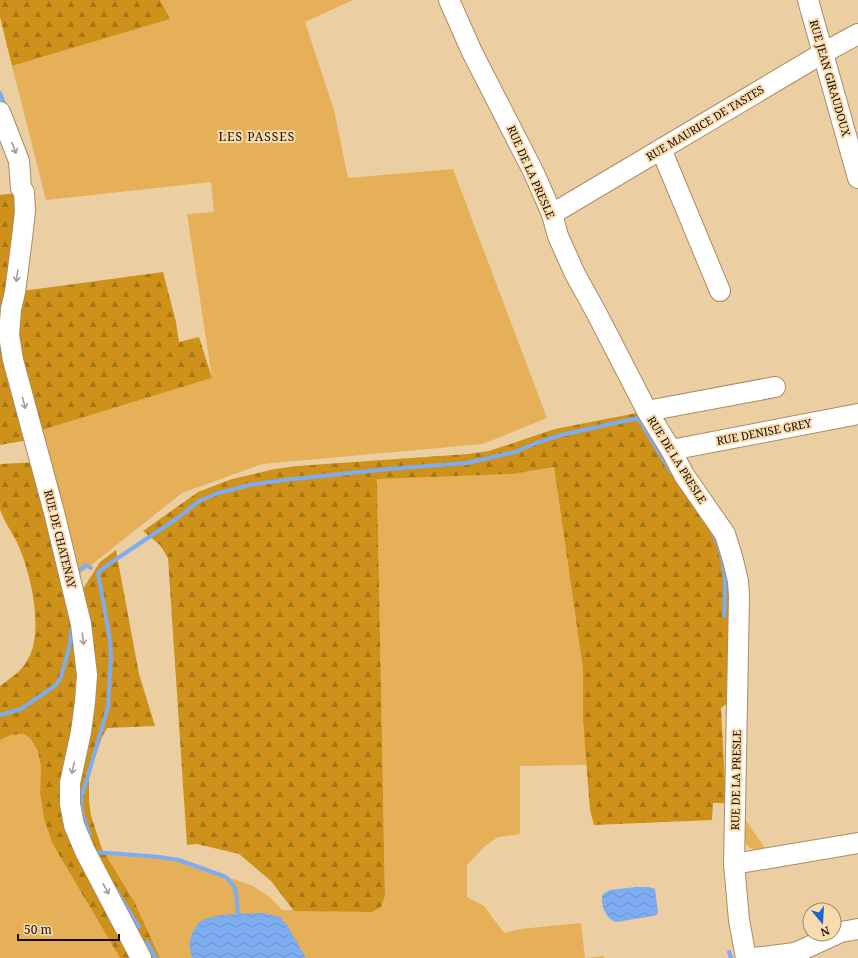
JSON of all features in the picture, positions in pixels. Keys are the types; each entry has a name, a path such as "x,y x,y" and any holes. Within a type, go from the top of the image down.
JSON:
{"street":[{"name":"RUE DE LA PRESLE","path":"448,0 472,52 534,173 552,214 558,236 575,274 646,411 671,450 684,475 725,534 738,581 739,596 734,864 739,920 746,958"},
{"name":"RUE JEAN GIRAUDOUX","path":"808,0 858,178"},
{"name":"RUE MAURICE DE TASTES","path":"552,214 823,53 858,34"},
{"name":"RUE DE CHATENAY","path":"0,112 19,161 21,188 24,192 25,205 9,335 13,360 54,512 76,601 81,624 87,675 81,732 70,783 70,804 74,825 85,851 141,958"},
{"path":"661,149 720,291"},
{"path":"646,411 775,387"},
{"name":"RUE DENISE GREY","path":"671,450 858,414"},
{"path":"734,864 858,843"},
{"path":"754,958 796,953 841,932 858,929"}],"shaded area":[{"path":"160,0 353,0 305,22 334,110 348,178 453,169 547,418 483,444 262,464 182,493 80,574 42,430 212,378 187,214 214,212 211,182 46,200 12,66 169,19"},
{"path":"554,467 583,669 583,720 587,765 520,766 520,834 498,837 485,846 467,865 467,897 484,906 504,933 520,929 581,923 585,958 160,958 135,903 104,853 161,857 179,860 253,886 270,897 282,910 372,912 381,907 385,896 377,478 513,474"},
{"path":"23,734 30,738 38,751 41,768 40,793 44,819 52,843 120,958 0,958 0,740 11,735"},
{"path":"743,816 764,849 755,850 744,841"},
{"path":"603,956 605,958 585,958"}],"green space":[{"path":"0,0 160,0 170,19 12,66 0,17"},
{"path":"24,192 15,292 163,272 176,322 179,342 199,337 212,378 42,430 34,439 0,445 0,195"},
{"path":"647,411 725,534 738,695 721,708 726,803 713,803 712,820 594,825 590,810 583,720 583,669 554,467 513,474 377,479 385,896 381,907 372,912 294,911 271,881 239,854 197,844 187,845 168,558 160,545 143,531 198,492 232,479 275,469 297,466 468,454 489,451 555,429"},
{"path":"40,462 76,600 100,562 116,550 139,674 155,726 107,728 102,737 89,775 89,800 91,816 102,849 135,903 160,958 120,958 52,843 44,819 40,793 41,768 38,751 30,738 23,734 11,735 0,740 0,686 19,671 26,663 33,648 35,619 34,603 28,573 17,543 3,518 0,509 0,464"}],"water":[{"path":"649,887 655,889 658,913 653,916 616,922 612,921 604,910 602,901 603,894 610,890"},
{"path":"263,913 280,917 287,925 306,958 192,958 190,952 191,937 201,921 207,918 223,915"}],"waterway":[{"path":"0,93 5,107"},
{"path":"90,835 82,811 81,799 108,707 111,656 110,640 98,573 106,566 179,517 199,501 215,494 249,485 284,480 388,469 467,463 515,452 561,435 638,418 671,472"},
{"path":"711,530 723,561 725,583 724,616"},
{"path":"75,570 78,571 86,565 91,568"},
{"path":"0,715 21,709 56,685 61,677 70,644 72,624"},
{"path":"95,852 179,860 226,877 234,886 236,892 238,914"},
{"path":"115,888 139,927"},
{"path":"147,942 156,958"},
{"path":"729,952 731,958"}],"district":[{"name":"LES PASSES","path":"257,137"}]}
